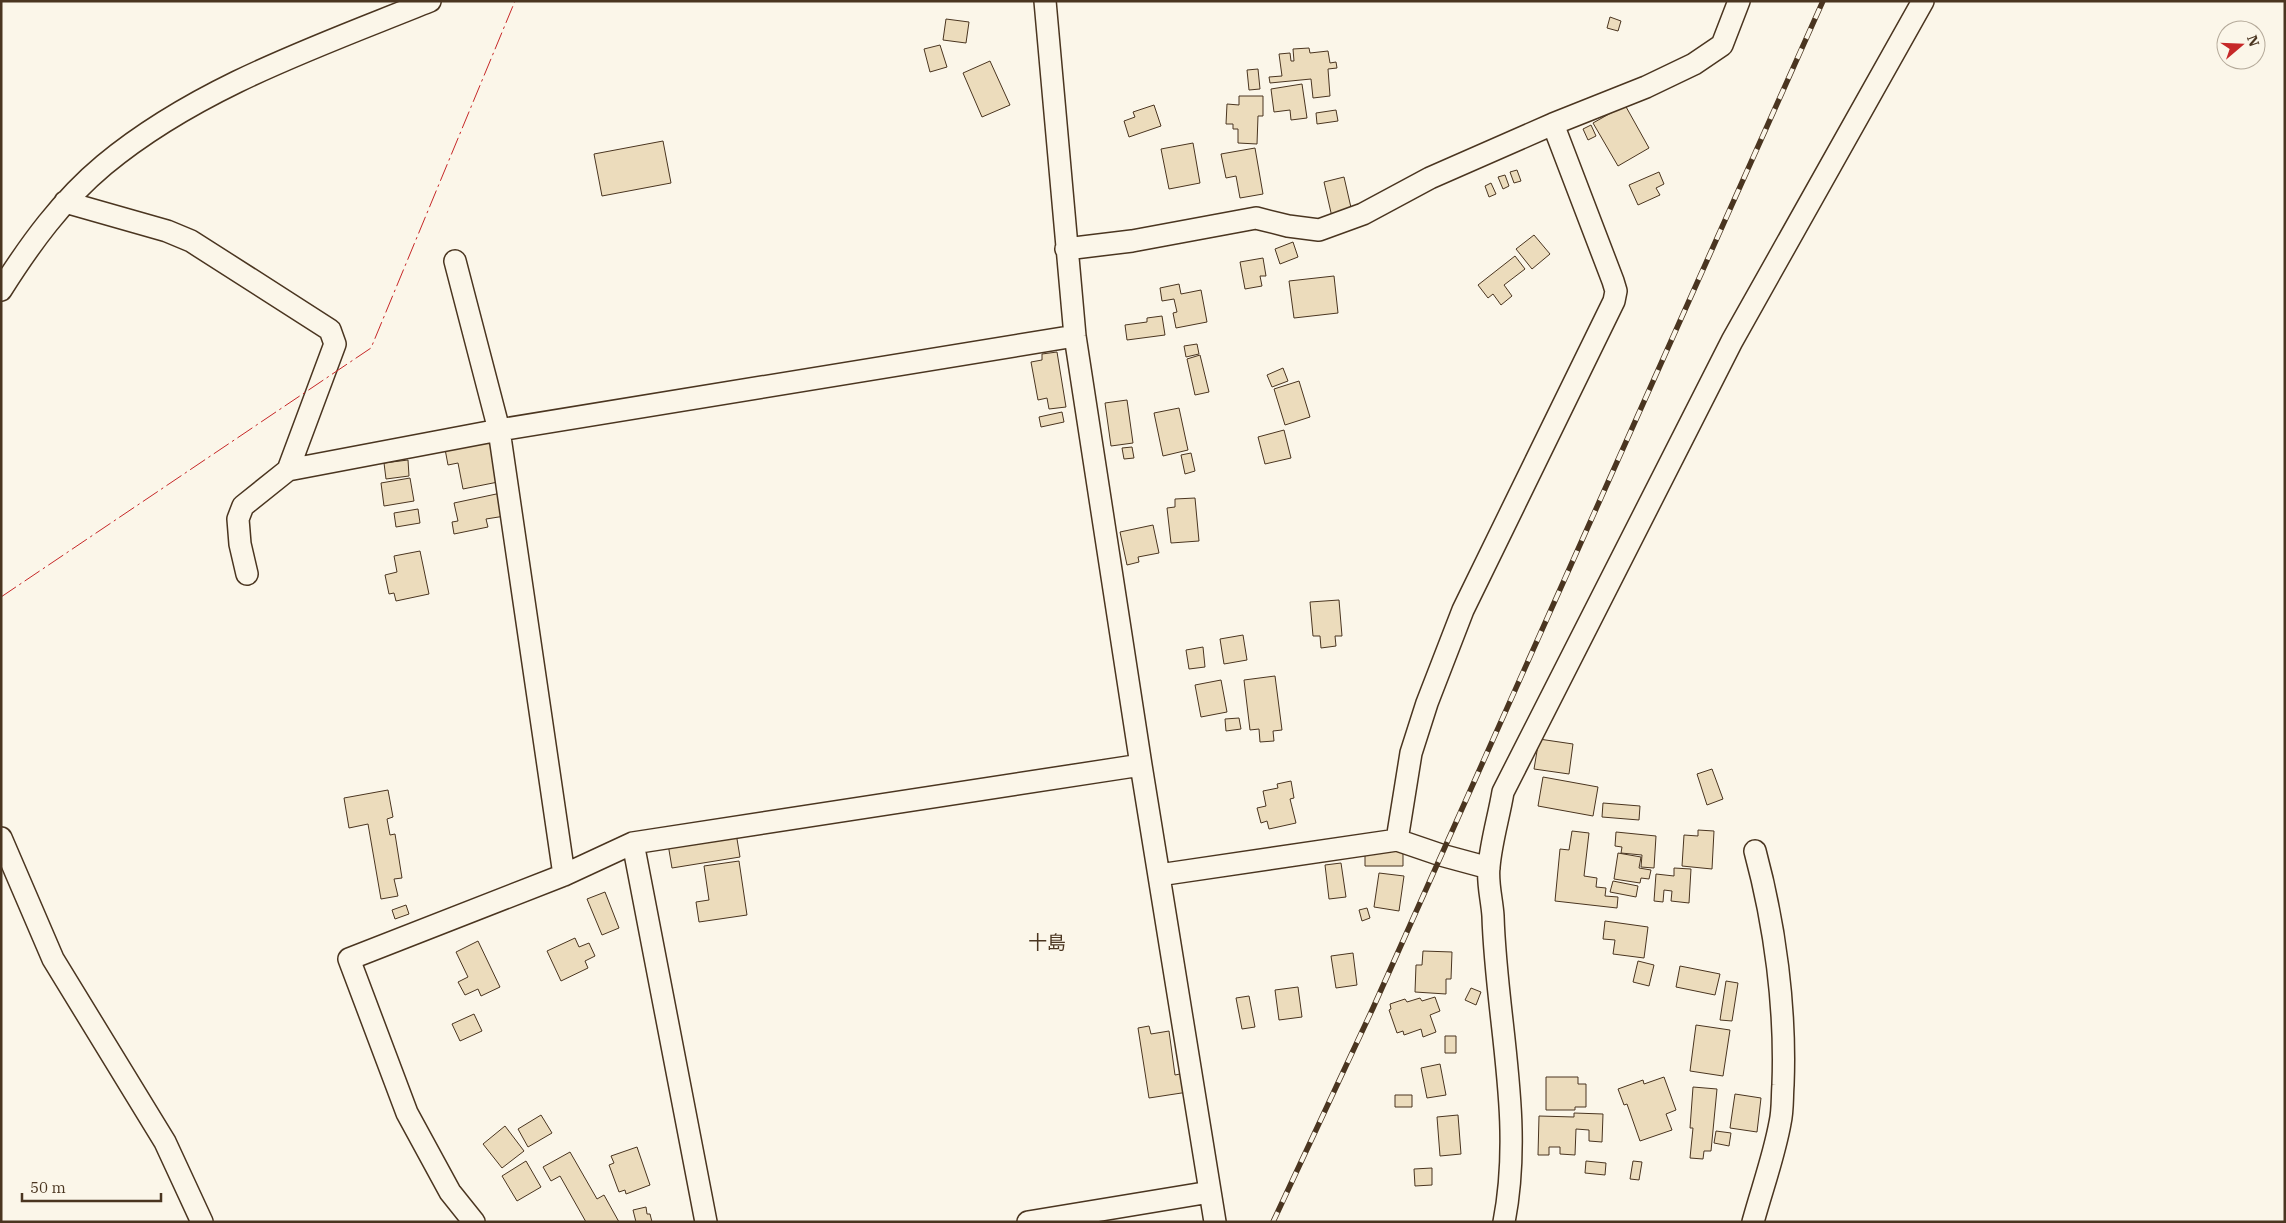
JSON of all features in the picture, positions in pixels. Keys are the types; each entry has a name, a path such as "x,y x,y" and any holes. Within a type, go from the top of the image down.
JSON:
{"street":[{"path":"1,290 29,246 65,202 104,165 168,119 236,83 287,60 430,1"},
{"path":"1045,1 1075,336 1141,765 1215,1222"},
{"path":"1066,249 1132,241 1256,218 1288,226 1319,230 1363,214 1430,178 1553,124 1646,87 1694,64 1722,45 1739,1"},
{"path":"1504,1222 1509,1198 1512,1119 1508,1066 1493,949 1489,868 1503,792 1732,341 1923,1"},
{"path":"1397,840 1411,753 1427,703 1463,610 1614,301 1616,291 1614,281 1553,124"},
{"path":"65,202 167,231 191,242 330,330 335,344 288,470"},
{"path":"455,261 499,430 564,875"},
{"path":"246,574 240,544 238,519 243,506 288,470 499,430 1075,336"},
{"path":"474,1222 450,1192 407,1113 349,959 564,875 633,843 1141,765"},
{"path":"1,838 53,960 166,1142 202,1222"},
{"path":"1159,875 1397,840 1441,855 1489,868"},
{"path":"633,843 706,1222"},
{"path":"1753,1222 1781,1122 1784,1056 1780,980 1768,914 1768,896 1756,851"},
{"path":"1028,1222 1210,1192"}],"building":[{"path":"1610,17 1621,21 1618,31 1607,28"},
{"path":"946,19 969,22 966,43 943,40"},
{"path":"940,45 947,67 930,72 924,49"},
{"path":"1309,48 1310,53 1328,51 1330,63 1336,62 1337,68 1328,69 1330,96 1313,98 1311,79 1270,83 1269,77 1282,76 1279,54 1290,53 1291,61 1294,61 1293,49"},
{"path":"990,61 1010,105 982,117 963,73"},
{"path":"1258,69 1260,89 1249,90 1247,70"},
{"path":"1302,84 1307,118 1291,120 1290,110 1274,112 1271,89"},
{"path":"1239,96 1263,96 1263,116 1258,116 1257,144 1238,143 1238,129 1233,129 1233,124 1226,124 1227,104 1239,105"},
{"path":"1154,105 1161,126 1129,137 1124,121 1135,117 1133,112"},
{"path":"1625,105 1649,148 1618,166 1593,123"},
{"path":"1336,110 1338,121 1317,124 1316,113"},
{"path":"1591,125 1596,136 1588,140 1583,129"},
{"path":"663,141 671,183 602,196 594,154"},
{"path":"1193,143 1200,183 1169,189 1161,149"},
{"path":"1255,148 1263,194 1240,198 1236,176 1226,178 1221,154"},
{"path":"1517,170 1521,181 1514,183 1510,172"},
{"path":"1659,172 1664,184 1656,188 1660,195 1638,205 1629,185"},
{"path":"1505,175 1509,186 1503,189 1498,177"},
{"path":"1344,177 1352,212 1332,217 1324,182"},
{"path":"1491,183 1496,194 1489,197 1485,186"},
{"path":"1534,235 1550,254 1532,269 1516,249"},
{"path":"1293,242 1298,257 1280,264 1275,249"},
{"path":"1515,256 1525,269 1504,285 1512,296 1501,305 1493,294 1488,298 1478,285"},
{"path":"1263,258 1266,276 1260,276 1262,286 1245,289 1240,262"},
{"path":"1334,276 1338,313 1294,318 1289,281"},
{"path":"1179,284 1181,294 1201,290 1207,322 1176,328 1173,313 1177,312 1174,299 1162,301 1160,288"},
{"path":"1162,316 1165,335 1127,340 1125,325 1147,322 1147,318"},
{"path":"1197,344 1199,354 1186,357 1184,346"},
{"path":"1057,352 1066,407 1049,409 1047,398 1038,400 1031,362 1042,360 1042,354"},
{"path":"1200,355 1209,392 1195,395 1187,359"},
{"path":"1283,368 1288,381 1272,387 1267,375"},
{"path":"1299,381 1310,417 1285,425 1274,389"},
{"path":"1127,400 1133,443 1111,446 1105,403"},
{"path":"1179,408 1188,450 1163,456 1154,413"},
{"path":"1062,412 1064,422 1041,427 1039,417"},
{"path":"1284,430 1291,458 1265,464 1258,437"},
{"path":"490,440 498,482 463,489 458,463 448,465 445,449"},
{"path":"1132,447 1134,458 1124,459 1122,448"},
{"path":"1191,453 1195,471 1185,474 1181,455"},
{"path":"408,460 409,476 386,479 384,463"},
{"path":"410,478 414,501 384,506 381,483"},
{"path":"501,493 505,516 486,519 488,527 454,534 452,522 458,521 454,503"},
{"path":"1195,498 1199,541 1171,543 1167,508 1175,507 1175,499"},
{"path":"418,509 420,523 396,527 394,513"},
{"path":"1153,525 1159,553 1138,557 1139,562 1127,565 1120,532"},
{"path":"420,551 429,594 396,601 394,593 389,594 385,575 397,572 394,556"},
{"path":"1339,600 1342,636 1335,636 1336,646 1321,648 1320,636 1313,636 1310,602"},
{"path":"1243,635 1247,660 1224,664 1220,639"},
{"path":"1203,647 1205,667 1189,669 1186,650"},
{"path":"1275,676 1282,730 1273,731 1274,741 1260,742 1259,729 1250,730 1244,680"},
{"path":"1221,680 1227,712 1201,717 1195,685"},
{"path":"1239,718 1241,729 1226,731 1225,719"},
{"path":"1539,739 1573,744 1569,774 1534,769"},
{"path":"1712,769 1723,799 1707,805 1697,774"},
{"path":"1543,777 1598,787 1593,816 1538,806"},
{"path":"1291,781 1294,798 1290,799 1296,823 1269,829 1267,821 1261,823 1257,808 1266,806 1263,791 1278,788 1277,784"},
{"path":"388,790 393,817 387,819 390,835 395,834 402,878 394,879 398,896 381,899 368,824 349,828 344,798"},
{"path":"1603,803 1640,806 1639,820 1602,817"},
{"path":"1698,830 1714,831 1712,869 1682,866 1684,835 1698,836"},
{"path":"1572,831 1589,833 1584,876 1597,878 1596,887 1606,888 1605,896 1618,897 1617,908 1555,901 1560,849 1569,850"},
{"path":"1616,832 1656,836 1654,868 1641,867 1642,855 1621,853 1622,847 1615,846"},
{"path":"736,833 740,857 672,868 668,844"},
{"path":"1365,849 1403,849 1403,866 1365,866"},
{"path":"1618,853 1641,857 1639,868 1651,870 1649,879 1641,878 1640,883 1614,879"},
{"path":"739,861 747,915 699,922 696,902 709,900 704,866"},
{"path":"1341,863 1346,897 1329,899 1325,865"},
{"path":"1674,868 1691,869 1689,903 1671,901 1672,891 1664,890 1663,902 1654,901 1656,874 1674,876"},
{"path":"1379,873 1404,876 1399,911 1374,907"},
{"path":"1613,881 1638,886 1636,897 1610,892"},
{"path":"605,892 619,928 602,935 587,899"},
{"path":"406,905 409,914 395,919 392,910"},
{"path":"1367,908 1370,918 1362,921 1359,910"},
{"path":"1605,921 1648,927 1644,958 1613,954 1615,940 1603,939"},
{"path":"575,938 579,947 589,943 595,956 585,961 588,968 561,981 547,951"},
{"path":"478,941 500,987 481,996 478,989 465,995 458,982 468,977 456,952"},
{"path":"1423,951 1452,952 1451,979 1446,979 1446,994 1415,992 1416,965 1422,965"},
{"path":"1353,953 1357,985 1336,988 1331,956"},
{"path":"1638,961 1654,965 1649,986 1633,982"},
{"path":"1680,966 1720,974 1715,995 1676,987"},
{"path":"1726,981 1738,983 1732,1021 1720,1020"},
{"path":"1298,987 1302,1017 1279,1020 1275,990"},
{"path":"1471,988 1481,992 1476,1005 1465,1000"},
{"path":"1249,996 1255,1027 1242,1029 1236,998"},
{"path":"1435,997 1440,1011 1430,1015 1436,1032 1423,1037 1421,1029 1404,1035 1403,1031 1397,1033 1389,1010 1391,1009 1390,1004 1405,999 1407,1002 1420,998 1422,1001"},
{"path":"474,1014 482,1031 460,1041 452,1024"},
{"path":"1696,1025 1730,1030 1723,1076 1690,1071"},
{"path":"1149,1026 1151,1034 1169,1031 1175,1075 1185,1073 1188,1092 1149,1098 1138,1028"},
{"path":"1445,1036 1456,1036 1456,1053 1445,1053"},
{"path":"1440,1064 1446,1095 1427,1098 1421,1068"},
{"path":"1546,1077 1578,1077 1578,1084 1586,1084 1586,1107 1575,1107 1575,1110 1546,1110"},
{"path":"1664,1077 1676,1110 1666,1114 1672,1130 1640,1141 1627,1104 1624,1105 1618,1089 1643,1080 1644,1084"},
{"path":"1693,1087 1717,1089 1711,1151 1704,1151 1703,1159 1690,1158 1693,1128 1690,1128"},
{"path":"1735,1094 1761,1098 1757,1132 1730,1128"},
{"path":"1395,1095 1412,1095 1412,1107 1395,1107"},
{"path":"1574,1113 1603,1114 1602,1142 1589,1141 1589,1130 1576,1129 1575,1155 1560,1154 1560,1147 1549,1147 1549,1155 1538,1155 1539,1116 1574,1117"},
{"path":"541,1115 552,1133 528,1147 518,1129"},
{"path":"1458,1115 1461,1154 1440,1156 1437,1117"},
{"path":"505,1126 524,1151 502,1168 483,1144"},
{"path":"1716,1131 1731,1133 1729,1146 1714,1143"},
{"path":"637,1147 650,1185 626,1194 625,1190 619,1192 609,1165 614,1163 611,1156"},
{"path":"570,1152 597,1199 604,1195 619,1222 586,1222 560,1176 551,1181 543,1167"},
{"path":"526,1161 541,1187 517,1201 502,1176"},
{"path":"1586,1161 1606,1163 1605,1175 1585,1173"},
{"path":"1633,1161 1642,1162 1639,1180 1630,1179"},
{"path":"1432,1168 1432,1185 1415,1186 1414,1169"},
{"path":"646,1207 647,1214 650,1214 652,1222 636,1222 633,1210"}],"railway":[{"path":"1273,1222 1373,1008 1823,1"}],"power":[{"path":"1,597 371,348 515,1"}],"district":[{"name":"十島","path":"1047,942"}]}
